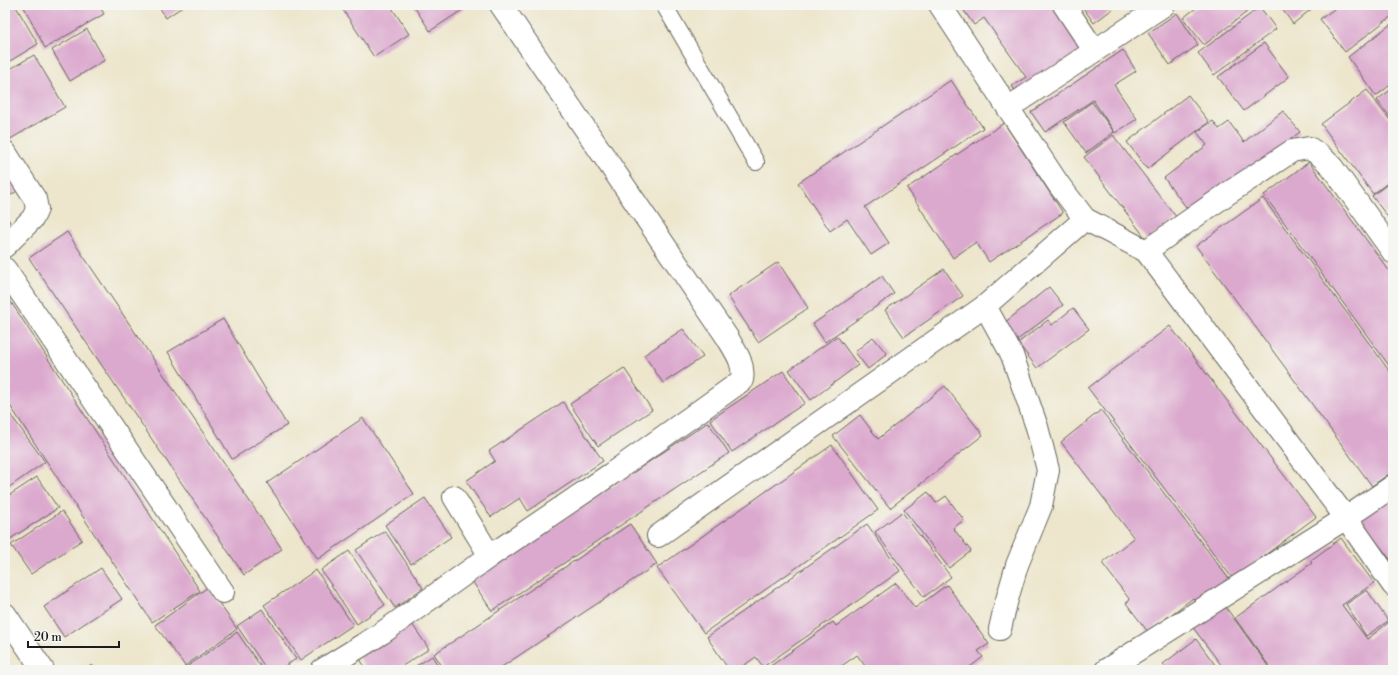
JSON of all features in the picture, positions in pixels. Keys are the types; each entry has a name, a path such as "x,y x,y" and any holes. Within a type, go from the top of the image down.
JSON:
{"street":[{"path":"322,670 382,633 490,556 611,474 742,380 743,373 741,363 726,337 501,5"},
{"path":"940,5 1059,185 1085,219 1146,251 1346,518 1393,585"},
{"path":"1064,5 1094,50"},
{"path":"1008,108 1164,5"},
{"path":"1146,251 1230,192 1292,151 1309,148 1321,156 1332,167 1393,252"},
{"path":"5,152 35,199 37,209 33,218 5,246"},
{"path":"658,536 986,306 1085,219"},
{"path":"5,269 223,592"},
{"path":"986,306 1012,355 1037,427 1048,470 1041,506 1017,566 1000,629"},
{"path":"1106,670 1346,518 1393,486"},
{"path":"454,497 490,556"},
{"path":"5,614 43,670"}],"lane":[{"path":"664,5 756,162"}],"building":[{"path":"5,5 15,5 38,44 5,64"},
{"path":"23,5 99,5 104,14 45,48"},
{"path":"158,5 185,5 166,18"},
{"path":"350,5 390,5 409,34 374,57 343,10"},
{"path":"413,5 470,5 430,31"},
{"path":"960,5 1059,5 1089,50 1019,96 1012,86 1026,77 984,18 974,25"},
{"path":"1081,5 1118,5 1094,23"},
{"path":"1200,5 1256,5 1204,45 1183,18"},
{"path":"1279,5 1314,5 1315,6 1293,24"},
{"path":"1340,5 1389,5 1393,11 1393,15 1345,52 1320,19"},
{"path":"1260,7 1276,29 1214,75 1198,53"},
{"path":"1177,13 1198,45 1170,65 1148,33"},
{"path":"1391,24 1393,27 1393,83 1376,96 1348,57"},
{"path":"87,29 105,60 70,81 52,50"},
{"path":"1264,43 1289,77 1244,111 1218,77"},
{"path":"1123,50 1136,71 1114,85 1137,119 1115,133 1093,100 1045,132 1031,112"},
{"path":"34,55 65,107 7,141 5,137 5,72"},
{"path":"951,80 983,128 865,207 889,243 871,255 847,219 830,231 798,183"},
{"path":"1393,88 1393,121 1377,100"},
{"path":"1367,90 1393,124 1393,179 1373,194 1321,124"},
{"path":"1188,95 1209,122 1147,169 1127,142"},
{"path":"1092,102 1114,132 1086,153 1064,122"},
{"path":"1283,111 1300,132 1192,215 1164,178 1207,145 1197,132 1213,121 1219,129 1229,122 1244,142"},
{"path":"1004,123 1063,213 989,262 976,242 953,258 907,188"},
{"path":"1113,135 1177,218 1147,240 1084,157"},
{"path":"1309,162 1393,276 1393,371 1264,195"},
{"path":"5,166 20,189 5,199"},
{"path":"1393,180 1393,224 1372,196"},
{"path":"1263,198 1393,376 1393,471 1372,486 1196,246"},
{"path":"5,214 10,222 5,225"},
{"path":"67,232 282,549 244,575 29,258"},
{"path":"778,262 808,308 758,342 728,296"},
{"path":"944,269 963,296 904,337 885,310"},
{"path":"882,276 894,294 825,342 813,324"},
{"path":"1049,287 1063,305 1016,341 1003,324"},
{"path":"5,293 200,591 152,622 5,398"},
{"path":"1073,308 1089,329 1037,368 1018,343 1048,320 1052,325"},
{"path":"223,319 287,425 232,459 168,352"},
{"path":"1170,326 1316,517 1233,579 1088,388"},
{"path":"683,329 703,357 663,383 644,355"},
{"path":"837,336 858,365 811,400 789,370"},
{"path":"873,337 887,354 868,369 855,352"},
{"path":"624,368 652,410 598,446 570,404"},
{"path":"783,371 805,403 732,452 710,420"},
{"path":"945,386 983,435 890,508 833,436 860,415 878,439"},
{"path":"563,402 603,461 528,511 520,498 491,517 466,481 495,461 489,451"},
{"path":"5,407 45,462 5,490"},
{"path":"1101,410 1229,579 1198,603 1193,598 1148,632 1126,603 1130,600 1102,563 1134,538 1061,442"},
{"path":"363,418 414,494 318,559 267,483"},
{"path":"708,422 729,453 492,611 472,581"},
{"path":"832,445 878,510 704,633 657,568"},
{"path":"37,477 58,508 7,541 5,538 5,498"},
{"path":"928,492 936,503 946,496 964,520 953,528 971,551 949,568 904,510"},
{"path":"1393,493 1393,563 1359,519"},
{"path":"425,498 451,537 411,564 385,525"},
{"path":"62,511 82,540 31,574 11,545"},
{"path":"902,512 951,577 924,597 875,532"},
{"path":"630,524 657,564 497,670 445,670 434,654"},
{"path":"867,524 900,571 763,667 756,657 737,670 729,670 707,637"},
{"path":"385,531 423,588 395,608 356,550"},
{"path":"1341,538 1374,583 1342,605 1367,639 1389,622 1393,628 1393,670 1272,670 1235,618 1312,563 1310,561"},
{"path":"349,551 385,605 357,624 321,570"},
{"path":"101,568 122,599 64,637 44,607"},
{"path":"316,570 353,625 301,660 264,605"},
{"path":"896,583 915,608 947,585 989,644 978,651 983,657 966,670 868,670 857,655 836,670 765,670 833,622 836,626"},
{"path":"208,587 237,629 185,666 155,625"},
{"path":"1367,590 1388,621 1366,636 1346,604"},
{"path":"1222,602 1271,670 1225,670 1191,625"},
{"path":"262,609 296,659 279,670 267,670 237,626"},
{"path":"410,621 429,649 396,670 367,670 358,656"},
{"path":"237,632 263,670 182,670 201,657"},
{"path":"1196,639 1219,670 1167,670 1163,664"},
{"path":"432,656 441,670 410,670"},
{"path":"348,661 353,670 335,670"},
{"path":"92,665 96,670 84,670"}]}
